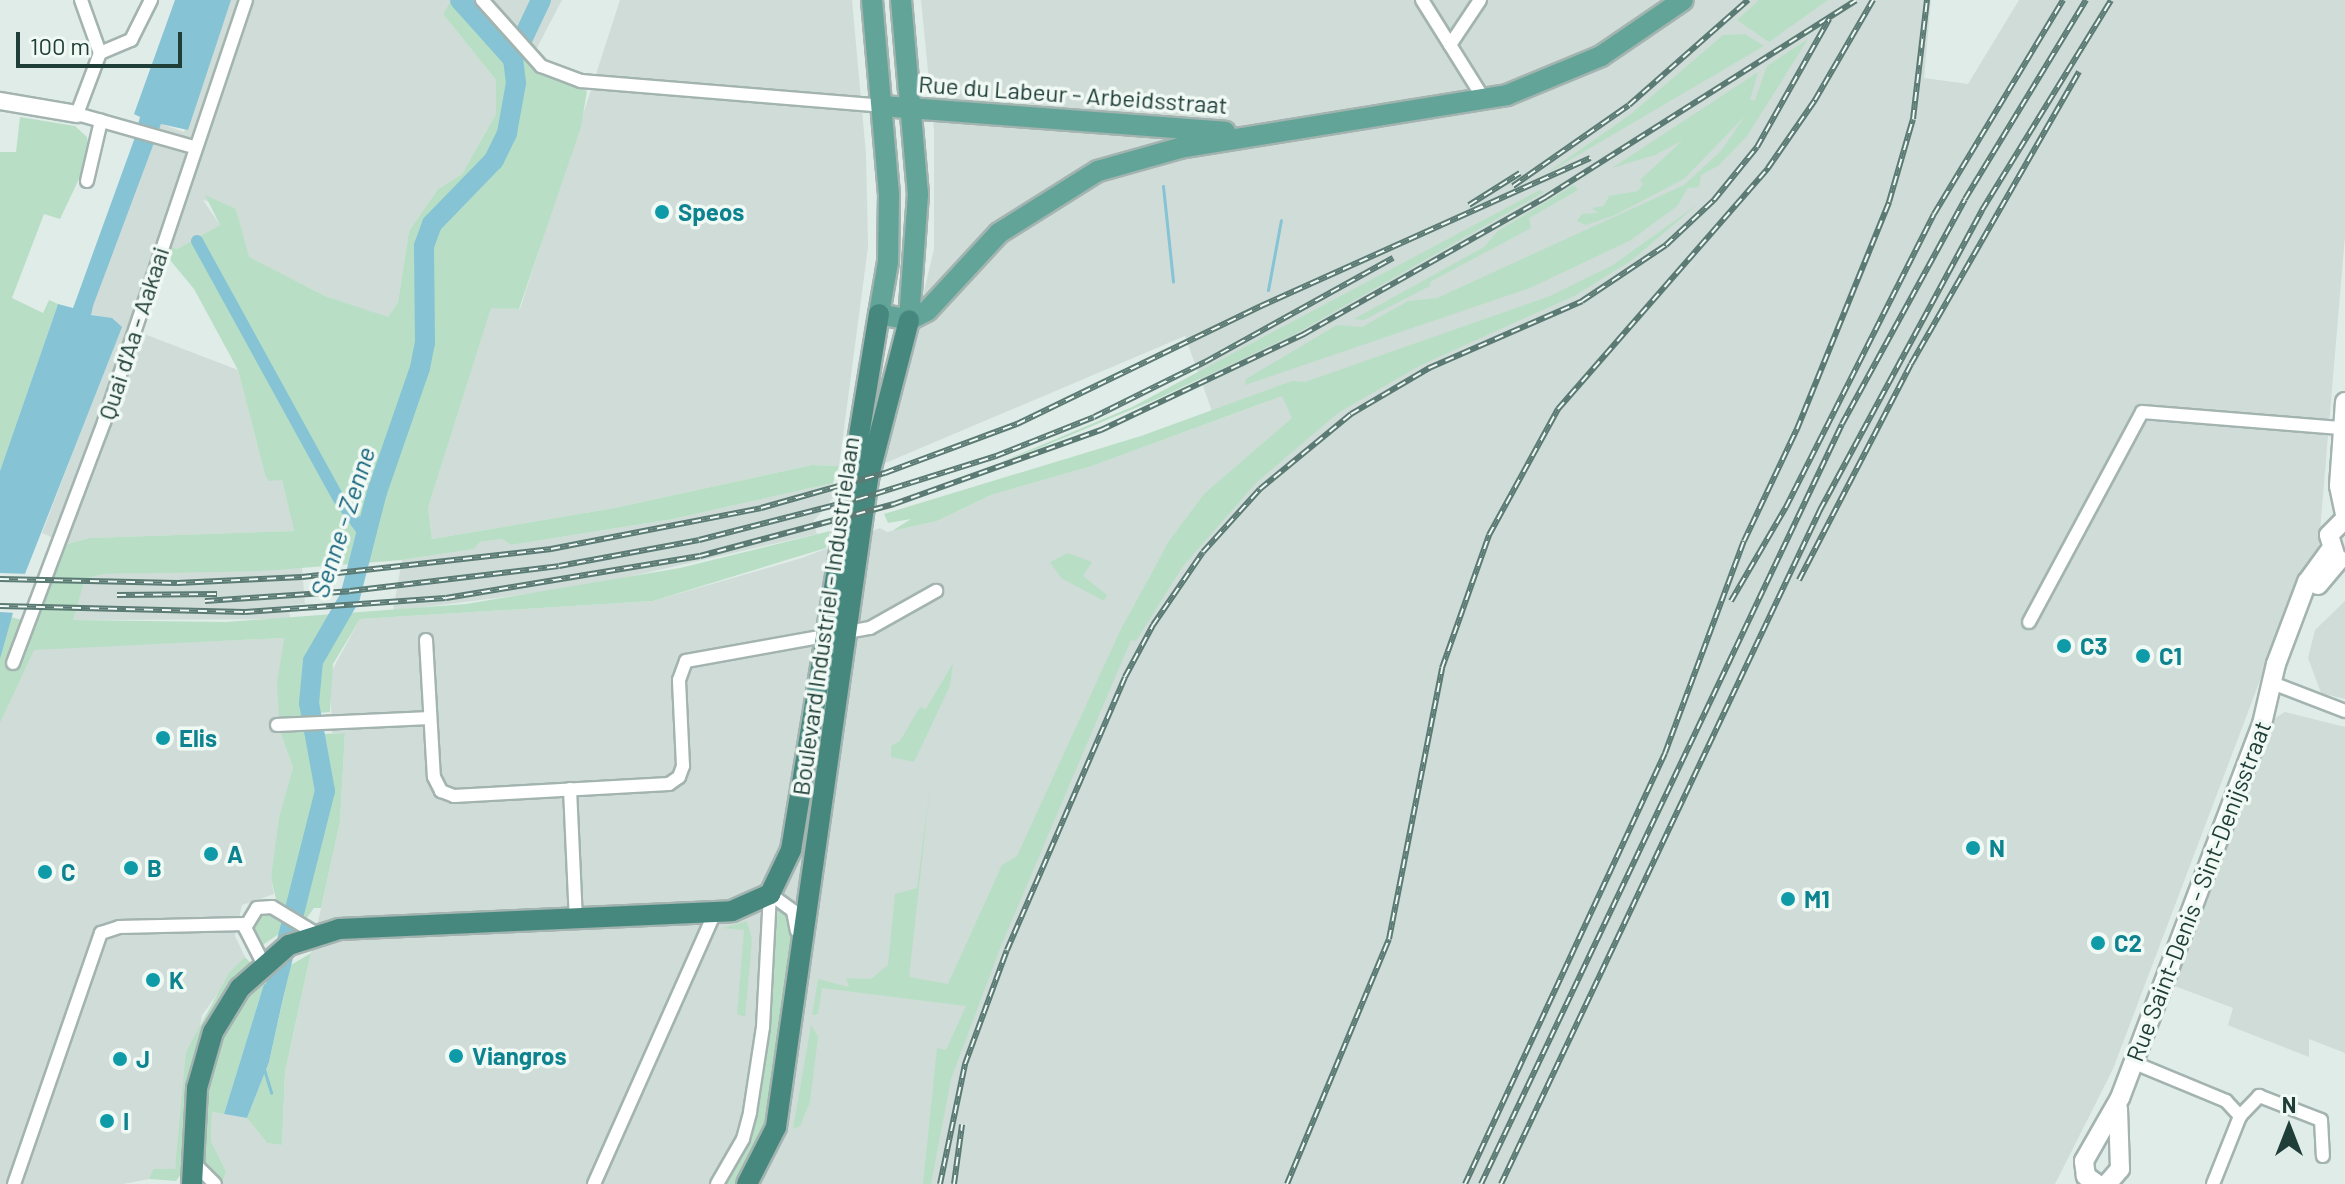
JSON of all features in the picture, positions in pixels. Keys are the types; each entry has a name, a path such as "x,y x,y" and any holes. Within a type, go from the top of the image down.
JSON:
{"highway":[{"name":"Boulevard Industriel - Industrielaan","path":"770,894 791,850 879,314"},
{"name":"Boulevard Industriel - Industrielaan","path":"747,1184 776,1127 868,479 909,320"},
{"path":"194,1174 202,1059 224,1011 263,963 317,934 715,912 746,907 770,894"}],"main road":[{"name":"Boulevard Industriel - Industrielaan","path":"872,0 889,225 879,314"},
{"name":"Boulevard Industriel - Industrielaan","path":"901,0 912,108 919,228 909,320"},
{"path":"879,314 909,320 927,311 974,257 1024,214 1118,163 1169,140 1259,134 1485,101 1601,56 1683,0"},
{"name":"Rue du Labeur - Arbeidsstraat","path":"882,106 1122,127 1169,140"},
{"path":"1118,163 1129,147 1122,127"},
{"path":"2345,402 2339,486 2345,516"},
{"name":"Rue Saint-Denis - Sint-Denijsstraat","path":"2120,1098 2117,1155 2120,1169 2098,1182 2084,1161 2094,1149 2120,1098 2275,684 2276,664 2307,582 2338,558 2331,530 2345,516"},
{"path":"2094,1149 2117,1155"}],"street":[{"path":"77,114 100,53 81,0"},
{"path":"100,53 131,40 151,0"},
{"name":"Quai d'Aa - Aakaai","path":"13,663 104,422 188,145 246,0"},
{"path":"482,0 529,53 551,71 613,86 882,106"},
{"path":"1422,0 1485,101"},
{"path":"1450,45 1480,0"},
{"path":"0,101 133,126 188,145"},
{"path":"87,181 101,121"},
{"path":"2029,622 2142,412 2343,428"},
{"path":"426,640 434,777 447,794 669,784 679,777 679,680 682,666 692,657 848,631 885,621 936,591"},
{"path":"2275,684 2345,711"},
{"path":"281,725 430,718"},
{"path":"570,789 576,919"},
{"name":"Boulevard Industriel - Industrielaan","path":"770,894 796,918 792,1003"},
{"name":"Boulevard Industriel - Industrielaan","path":"717,1184 743,1139 750,1112 763,1027 770,894"},
{"path":"245,924 257,908 278,910 317,934"},
{"path":"594,1184 715,912"},
{"path":"245,924 263,963"},
{"path":"14,1184 101,933 119,927 245,924"},
{"path":"2132,1062 2226,1101 2240,1116"},
{"path":"2213,1184 2240,1116 2259,1096 2312,1114 2325,1130 2323,1156"},
{"path":"194,1174 215,1184"}],"shaded area":[{"path":"231,0 451,0 443,14 496,80 496,114 462,174 438,189 409,231 398,302 388,318 325,296 248,257 236,209 203,200 220,225 177,249 168,247 139,332 238,370 265,475 282,480 294,531 89,538 67,544 42,533 121,327 112,319 90,314 151,145 161,124 184,132"},
{"path":"472,0 562,0 528,65"},
{"path":"620,0 852,0 866,154 868,247 839,466 812,465 614,508 432,539 428,508 491,307 520,309"},
{"path":"921,0 1931,0 1924,78 1968,84 2019,0 2345,0 2345,236 2318,554 2301,572 2113,1069 2055,1184 222,1184 226,1171 211,1141 212,1112 247,1118 267,1143 282,1145 285,1072 340,822 345,734 332,733 330,674 360,619 653,601 802,558 880,528 887,532 937,521 991,495 1092,466 1269,401 1213,414 1185,336 883,464 934,249 934,131"},
{"path":"833,483 836,494 813,522 817,534 584,587 393,611 402,560 473,549 480,542 502,539 511,545 673,519"},
{"path":"302,567 305,604 289,605 290,619 72,620 85,579 103,574"},
{"path":"2345,601 2345,699 2321,693 2308,658 2315,630"},
{"path":"285,638 280,731 293,768 271,878 274,894 242,905 235,936 245,957 202,1015 175,1169 153,1169 149,1179 123,1184 0,1184 0,723 22,668 34,649"},
{"path":"2285,712 2345,727 2345,1053 2309,1039 2309,1057 2235,1028 2228,1025 2233,1008 2172,985 2275,718"}],"green space":[{"path":"451,0 472,0 542,75 587,91 581,127 519,309 491,308 428,508 432,539 614,508 812,465 839,466 833,483 673,519 511,545 502,539 480,542 474,549 402,560 263,571 103,574 85,579 73,620 226,622 466,604 680,568 830,531 826,548 653,601 360,619 333,664 330,712 318,713 323,734 345,733 340,822 321,908 314,908 306,919 276,899 271,878 279,818 293,768 280,731 277,684 284,638 34,650 0,723 0,659 10,617 36,623 67,544 89,538 294,531 282,480 269,481 265,475 238,370 194,289 165,254 168,246 177,249 220,225 205,195 236,209 249,257 325,296 388,317 398,302 409,231 438,189 462,174 496,114 496,80 443,14"},
{"path":"1759,0 1828,0 1769,42 1737,20"},
{"path":"1745,34 1764,46 1544,175 1631,114 1723,35"},
{"path":"1808,39 1747,136 1718,166 1701,175 1699,187 1688,188 1677,206 1631,240 1530,288 1245,385 1246,379 1337,325 1362,327 1408,301 1437,298 1684,185 1721,151 1745,116 1684,179 1615,215 1586,225 1577,221 1582,214 1598,213 1592,208 1604,206 1609,196 1638,191 1643,184 1640,180 1683,140 1655,155 1612,168 1758,72 1750,100 1755,100 1767,66"},
{"path":"20,117 75,126 87,137 90,156 60,219 44,214 12,298 43,313 49,300 58,304 0,471 0,152 16,152"},
{"path":"1574,185 1578,190 1529,218 1531,228 1364,320 1354,319 1484,247 1498,231"},
{"path":"1540,190 1544,192 1295,334 1157,399 1001,462 1132,407"},
{"path":"1698,204 1632,260 1576,295 1421,365 1338,413 1256,483 1183,566 1136,641 1131,640 1001,946 951,1079 931,1184 923,1184 937,1048 946,1050 966,1006 822,988 818,1014 812,1015 818,979 849,987 846,978 871,979 888,965 895,894 917,888 930,788 909,977 948,984 1002,865 1017,856 1120,631 1169,541 1204,494 1292,418 1282,396 1092,466 991,495 937,521 892,531 911,519 888,523 884,514 1141,436 1292,381 1305,382 1550,296 1613,265"},
{"path":"1068,553 1092,562 1083,576 1107,595 1104,601 1061,578 1050,562"},
{"path":"953,663 950,686 914,762 891,757 891,746 900,741 920,707 926,709"},
{"path":"779,909 792,922 793,931 773,1109 740,1184 723,1184 755,1116 770,1025 772,938"},
{"path":"265,912 282,920 285,930 258,948 251,923"},
{"path":"747,921 752,940 745,1017 737,1014 744,930 723,928"},
{"path":"311,953 285,1072 282,1145 267,1143 247,1118 269,1062 285,990 264,984 224,1114 212,1112 211,1141 226,1171 222,1184 187,1166 176,1181 149,1179 153,1169 175,1169 186,1052 229,973 245,957 266,980"},
{"path":"811,1025 818,1037 810,1102 800,1126 793,1129"}],"water":[{"path":"175,0 231,0 188,130 161,124 93,306 91,315 112,318 122,327 21,584 0,659 0,471 58,304 73,308 76,300 134,140 140,117 134,114"},
{"path":"264,984 285,989 269,1062 247,1118 224,1114"}],"pier":[{"path":"0,573 30,574 16,613 0,612"}],"waterway":[{"name":"Senne - Zenne","path":"460,0 513,59"},
{"name":"Senne - Zenne","path":"269,1012 325,791 309,703 313,661 350,597 377,492 420,368 425,343 424,246 432,224 494,160 507,133 516,83 513,59 541,0"},
{"path":"1163,186 1173,281"},
{"path":"1268,290 1281,220"},
{"path":"197,241 339,499 365,534"},
{"path":"263,1066 271,1093"}],"railway":[{"path":"1513,186 1629,105 1748,0"},
{"path":"0,606 245,612 446,598 700,556 894,504 1101,430 1304,334 1546,197 1856,0"},
{"path":"1287,1184 1389,939 1442,668 1489,535 1558,409 1768,168 1815,100 1873,0"},
{"path":"1465,1184 1665,753 1744,541 1797,429 1889,202 1913,119 1927,0"},
{"path":"1731,601 1786,507 1934,214 2063,0"},
{"path":"1481,1184 1842,424 1965,199 2086,0"},
{"path":"1501,1184 1820,510 1982,210 2111,0"},
{"path":"940,1184 965,1064 1007,950 1125,677 1153,625 1203,552 1260,489 1351,414 1429,368 1582,301 1666,245 1714,200 1757,147 1829,19"},
{"path":"1799,580 1911,364 2079,72"},
{"path":"0,579 177,583 302,577 551,549 761,508 885,473 1017,424 1261,306 1590,158"},
{"path":"1469,205 1520,173"},
{"path":"205,601 350,591 559,566 699,540 859,499 996,456 1094,417 1205,362 1393,258"},
{"path":"117,595 217,594"},
{"path":"954,1184 962,1125"}],"place":[{"name":"Speos","path":"662,212"},
{"name":"C3","path":"2064,646"},
{"name":"C1","path":"2143,656"},
{"name":"Elis","path":"163,738"},
{"name":"N","path":"1973,848"},
{"name":"A","path":"211,854"},
{"name":"B","path":"131,868"},
{"name":"C","path":"45,872"},
{"name":"M1","path":"1788,899"},
{"name":"C2","path":"2098,943"},
{"name":"K","path":"153,980"},
{"name":"Viangros","path":"456,1056"},
{"name":"J","path":"120,1059"},
{"name":"I","path":"107,1121"}]}
